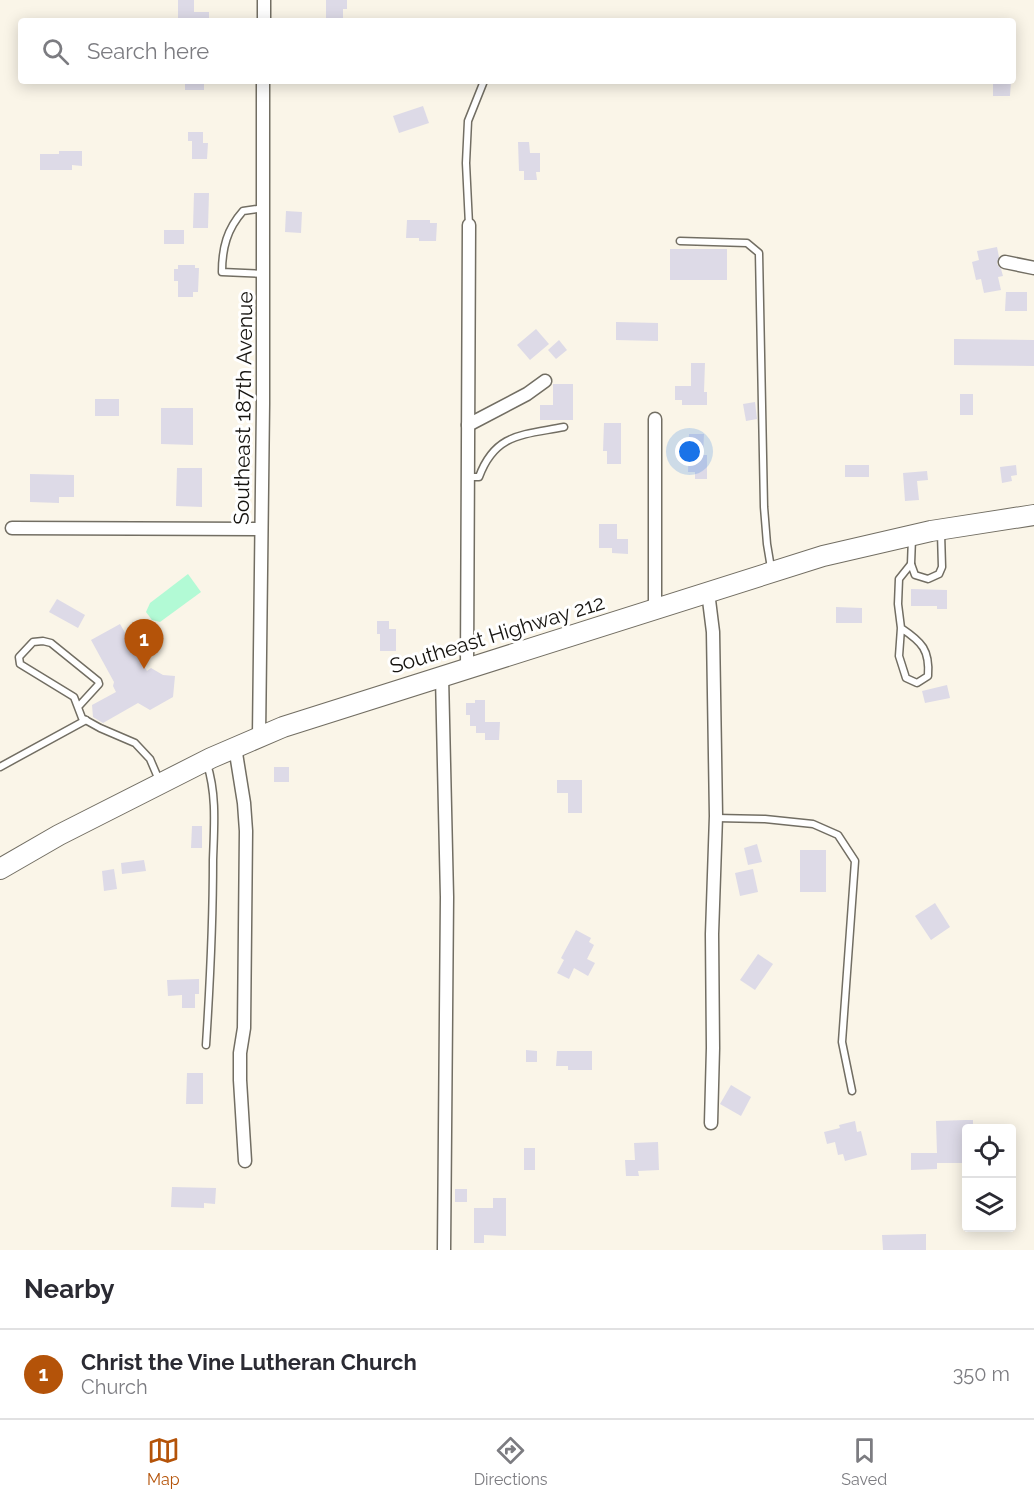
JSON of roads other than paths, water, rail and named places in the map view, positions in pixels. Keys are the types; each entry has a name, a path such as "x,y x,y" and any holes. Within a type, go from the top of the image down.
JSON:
{"highway":[{"name":"Southeast Highway 212","path":"0,869 59,835 160,783 260,736 467,668 855,548 940,529 1034,515"}],"street":[{"path":"264,0 264,18"},
{"name":"Southeast 187th Avenue","path":"260,736 264,274 263,84"},
{"path":"467,668 469,225"},
{"path":"1005,262 1034,268"},
{"path":"468,425 527,394 544,381"},
{"path":"655,419 656,609"},
{"path":"12,528 261,529"},
{"path":"708,592 713,632 716,818 712,934 711,1123"},
{"path":"442,676 447,897 444,1250"},
{"path":"235,747 246,831 244,1028 240,1053 245,1161"}],"lane":[{"path":"469,225 466,163 468,121 483,84"},
{"path":"264,208 243,211 236,219 222,249 222,272 264,274"},
{"path":"680,241 747,243 759,253 764,507 766,544 772,572"},
{"path":"468,477 479,477 491,453 501,443 519,436 564,427"},
{"path":"912,535 911,564 915,575 928,579 939,574 942,567 940,529"},
{"path":"901,628 918,640 930,659 928,676 916,683 906,678 899,656 901,628 898,604 899,579 911,564"},
{"path":"78,707 99,684 98,681 51,643 33,642 19,657 20,664 74,698 82,718 135,743 150,759 160,783"},
{"path":"0,767 86,720"},
{"path":"206,761 211,777 214,804 213,927 206,1045"},
{"path":"716,818 765,819 813,824 838,836 855,861 842,1042 852,1091"}],"place":[{"name":"Christ the Vine Lutheran Church","path":"144,669"}]}
